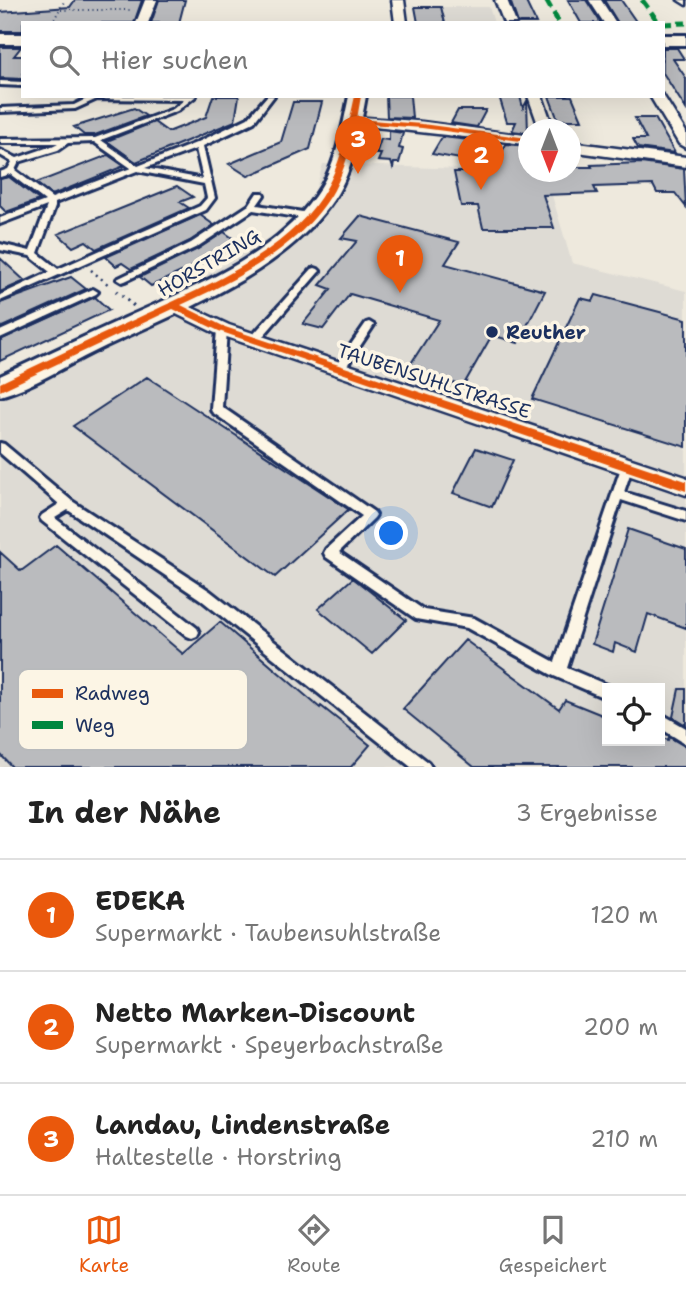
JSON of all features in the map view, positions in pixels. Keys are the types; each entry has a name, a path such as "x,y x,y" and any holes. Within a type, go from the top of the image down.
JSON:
{"street":[{"path":"398,0 401,21"},
{"path":"501,0 509,21"},
{"path":"595,0 609,21"},
{"path":"0,39 21,39"},
{"path":"665,40 686,40"},
{"name":"HORSTRING","path":"0,387 173,305 255,261 321,203 336,175 353,121 357,98"},
{"path":"536,98 545,119"},
{"path":"658,98 686,144"},
{"path":"353,121 422,126 518,139"},
{"path":"581,148 686,162"},
{"name":"TAUBENSUHLSTRASSE","path":"173,305 222,329 686,486"}],"lane":[{"path":"0,83 21,83"},
{"path":"0,110 75,107 95,98"},
{"path":"0,141 96,140 175,110 191,98"},
{"path":"0,221 199,145 251,120 269,98"},
{"path":"96,140 137,169 207,182"},
{"path":"0,152 16,160 55,148 65,141"},
{"path":"0,298 203,208 211,198 199,145"},
{"path":"0,175 11,171 16,160"},
{"path":"11,171 51,202"},
{"path":"122,279 194,245 252,207 260,195"},
{"path":"33,254 51,202"},
{"path":"252,207 309,215"},
{"path":"0,247 33,254 57,273"},
{"path":"254,340 315,271"},
{"path":"0,335 93,292"},
{"path":"340,368 369,325"},
{"path":"222,329 216,409 370,515 330,553 421,615 469,622 559,671 602,690"},
{"path":"0,447 68,504 205,595 423,767"},
{"path":"559,671 627,465"},
{"path":"617,494 686,516"},
{"path":"68,504 46,518 192,632"},
{"path":"665,723 686,737"}],"path":[{"path":"53,21 65,0"},
{"path":"61,10 149,5"}],"shaded area":[{"path":"415,7 489,7 493,21 418,21 420,15 416,15"},
{"path":"323,164 518,171 518,182 548,182 572,263 686,291 686,767 0,767 0,377 172,296 275,234 314,195"}],"building":[{"path":"75,0 142,0 135,21 21,21 21,31 0,31 0,12 70,7"},
{"path":"159,0 185,0 180,21 152,21"},
{"path":"510,0 525,0 535,21 517,21"},
{"path":"568,0 586,0 600,21 580,21"},
{"path":"604,0 621,0 636,21 617,21"},
{"path":"415,7 441,7 444,21 418,21"},
{"path":"0,47 21,47 14,56 21,56 21,79 0,78"},
{"path":"665,48 677,48 684,59 673,59 686,78 686,109 665,76"},
{"path":"212,98 239,98 235,121 136,162 107,141 154,122 168,132 206,117"},
{"path":"386,98 410,98 412,118 387,117"},
{"path":"500,98 520,98 523,108 527,101 528,119 518,119 518,132 512,131 516,122 507,122"},
{"path":"550,98 573,98 582,120 558,119"},
{"path":"293,102 322,102 310,149 248,176 229,164 281,142"},
{"path":"134,108 146,116 95,135 84,135 74,127"},
{"path":"458,110 486,110 477,127 451,123"},
{"path":"635,118 655,118 675,153 638,148 633,139 646,139"},
{"path":"389,131 403,133 399,148 403,149 399,163 394,163 393,168 391,162 378,161 381,154 376,154 381,139 389,140"},
{"path":"442,137 470,140 460,159 432,154"},
{"path":"506,144 518,145 518,182 581,182 581,167 592,167 591,165 641,163 684,169 686,207 675,193 657,193 653,185 594,187 597,193 543,195 554,228 483,228 478,206 461,206 454,172 492,172"},
{"path":"108,155 124,166 52,195 36,183"},
{"path":"9,177 39,200 6,212 0,206 0,179"},
{"path":"177,186 193,197 180,202 189,208 96,249 86,241 73,247 58,234"},
{"path":"200,215 214,225 190,241 131,269 122,263 116,266 106,257"},
{"path":"360,216 459,242 445,264 545,291 518,343 492,335 463,386 408,368 439,320 350,294 323,329 303,324 331,289 320,285 357,241 341,238"},
{"path":"224,232 238,242 227,248 229,250 151,286 140,277 198,249"},
{"path":"0,258 25,281 0,292"},
{"path":"71,277 86,289 0,328 0,303"},
{"path":"596,295 686,319 686,447 532,399 580,298 593,301"},
{"path":"95,297 109,310 0,361 0,340"},
{"path":"147,377 348,510 275,577 73,426"},
{"path":"476,448 513,460 492,507 453,493"},
{"path":"628,529 686,549 686,628 648,614 637,652 615,643 613,652 592,644"},
{"path":"56,545 183,654 220,622 320,708 321,706 370,745 351,767 12,767 0,754 0,552 21,571"},
{"path":"353,578 406,620 372,654 318,609"},
{"path":"465,640 559,709 565,700 602,715 602,746 665,746 665,739 668,740 669,737 686,747 686,767 474,767 403,709"},
{"path":"679,689 686,689 686,725 673,717"}],"marked path":[{"path":"546,0 558,21"},
{"path":"642,0 658,21"},
{"path":"665,24 686,23"}],"cycle path":[{"path":"0,387 208,288 260,258 283,241 304,223 330,190 345,151 358,98"},
{"path":"353,121 422,126 518,139"},
{"path":"173,305 222,329 686,486"}],"place":[{"name":"Landau, Lindenstraße","path":"358,174"},
{"name":"Netto Marken-Discount","path":"481,190"},
{"name":"EDEKA","path":"400,293"},
{"name":"Reuther","path":"492,332"}]}
